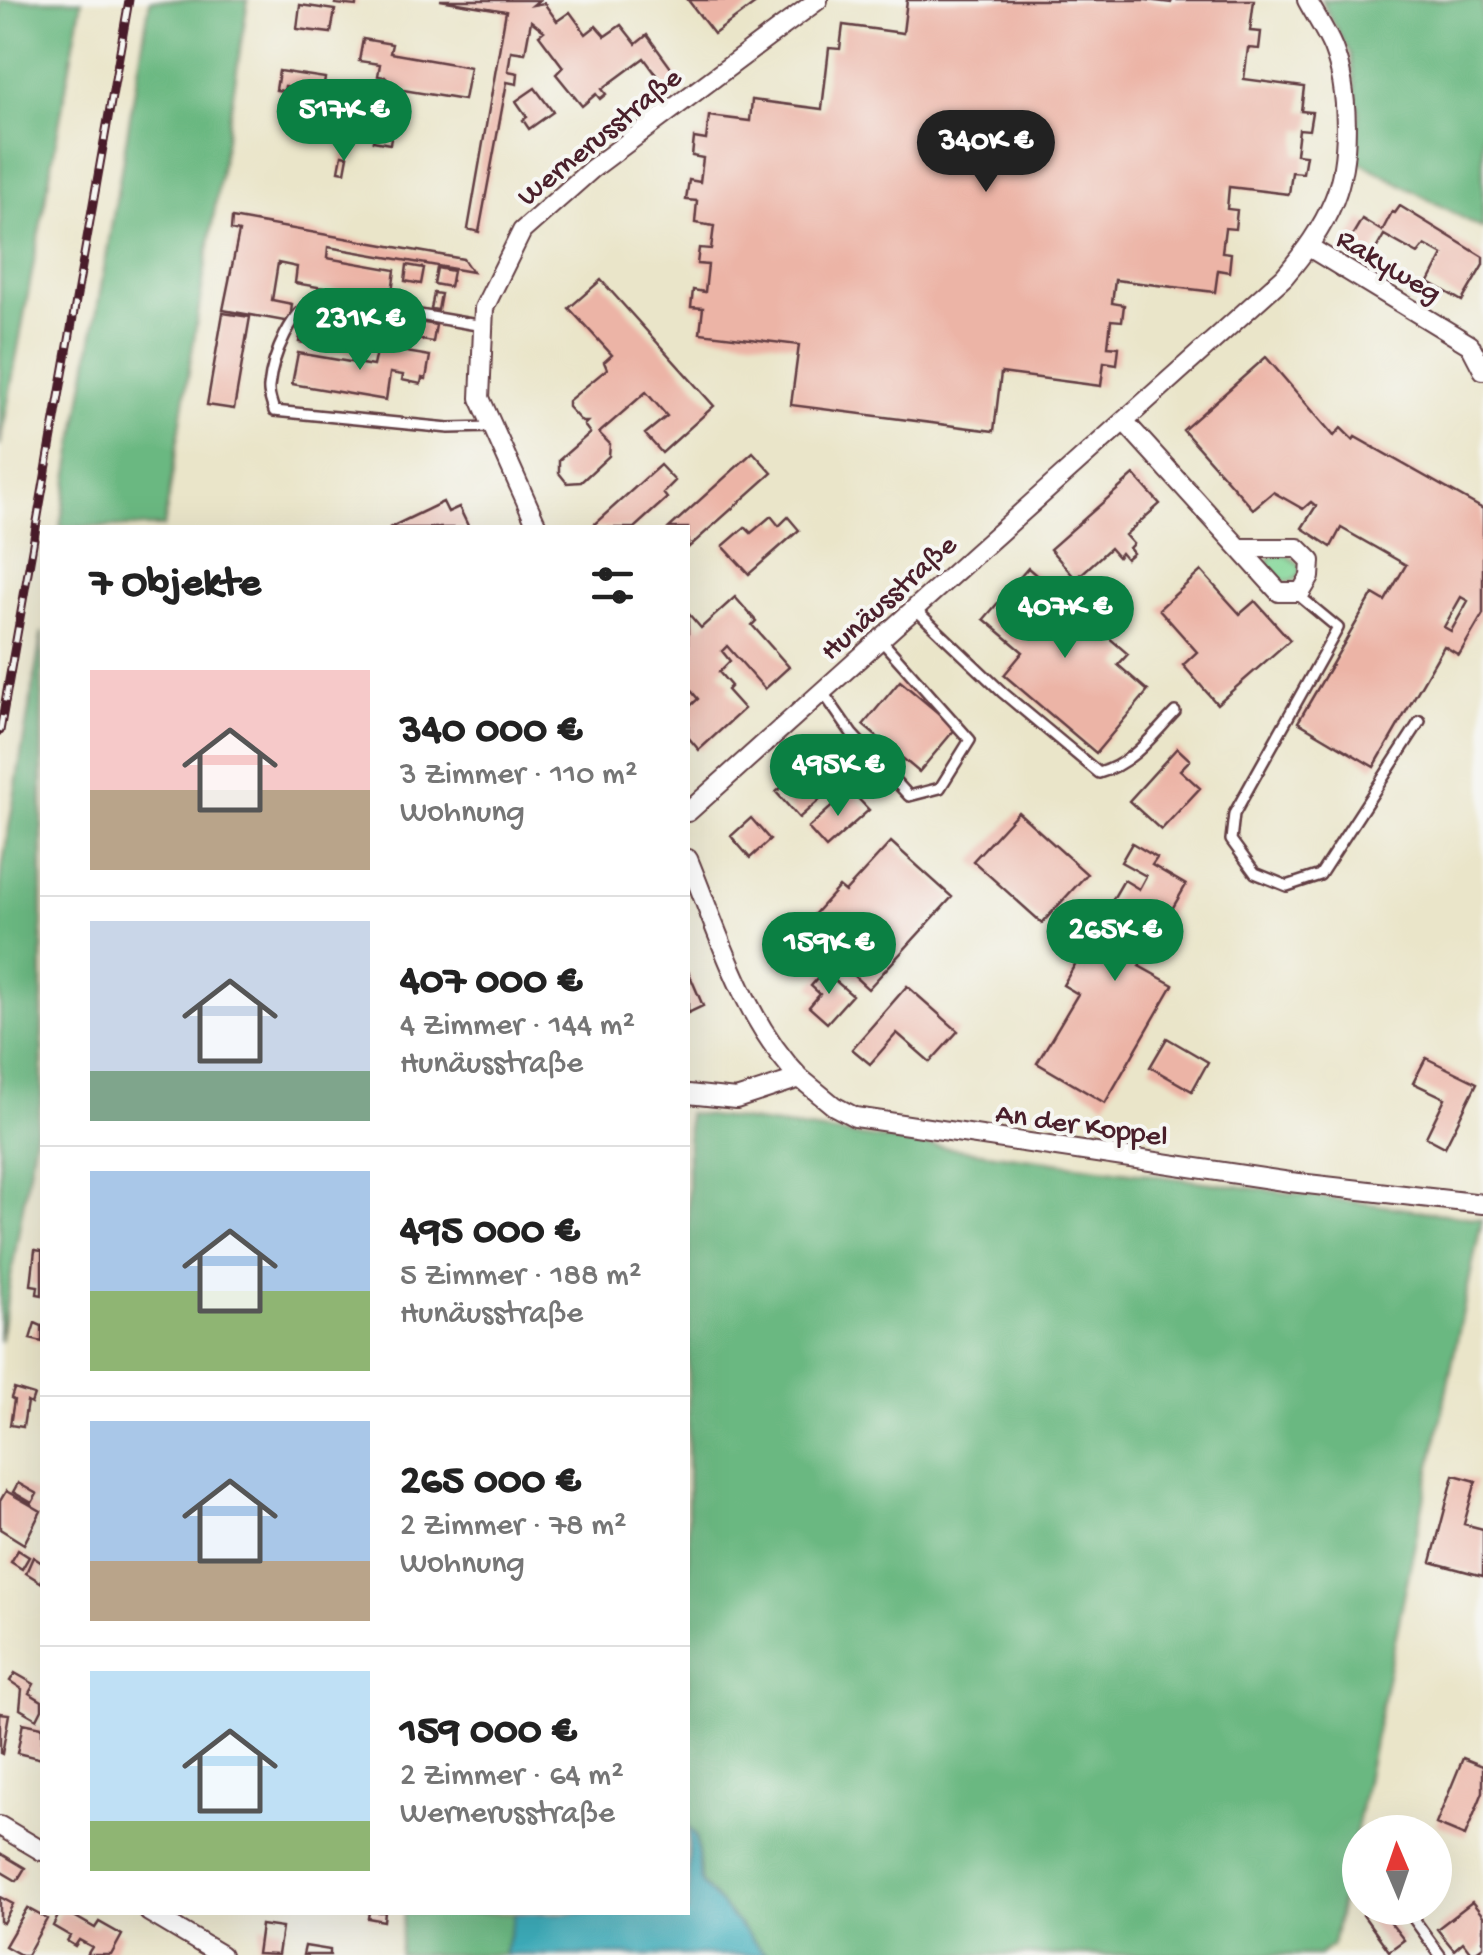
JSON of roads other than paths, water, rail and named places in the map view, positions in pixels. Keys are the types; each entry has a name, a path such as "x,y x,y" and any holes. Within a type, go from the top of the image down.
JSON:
{"street":[{"name":"Wernerusstraße","path":"537,525 480,398 484,308 522,231 592,168 818,0"},
{"name":"Hunäusstraße","path":"690,810 1284,277 1309,247 1336,198 1346,141 1344,86 1332,46 1307,0"},
{"name":"Rakyweg","path":"1309,247 1470,345 1483,370"},
{"path":"1124,422 1279,592 1300,592 1310,577 1311,560 1298,548 1239,548"},
{"path":"690,864 758,1025 774,1052 800,1078 736,1099 690,1094"},
{"name":"An der Koppel","path":"800,1078 834,1106 856,1117 1290,1182 1483,1204"},
{"path":"0,1826 40,1850"},
{"path":"153,1915 221,1955"}],"lane":[{"path":"483,326 321,298 312,301 297,317 279,348 268,390 274,410 448,428 493,427"},
{"path":"1294,592 1338,628 1234,814 1231,840 1255,873 1287,886 1320,876 1420,720"},
{"path":"914,608 1002,692 1098,773 1135,754 1175,712"},
{"path":"822,690 852,734 910,796 940,788 970,740 880,639"},
{"path":"1418,1925 1440,1955"}],"water":[{"path":"690,1830 696,1837 701,1883 766,1955 504,1955 514,1915 690,1915"}],"railway":[{"path":"0,731 129,0"}]}
